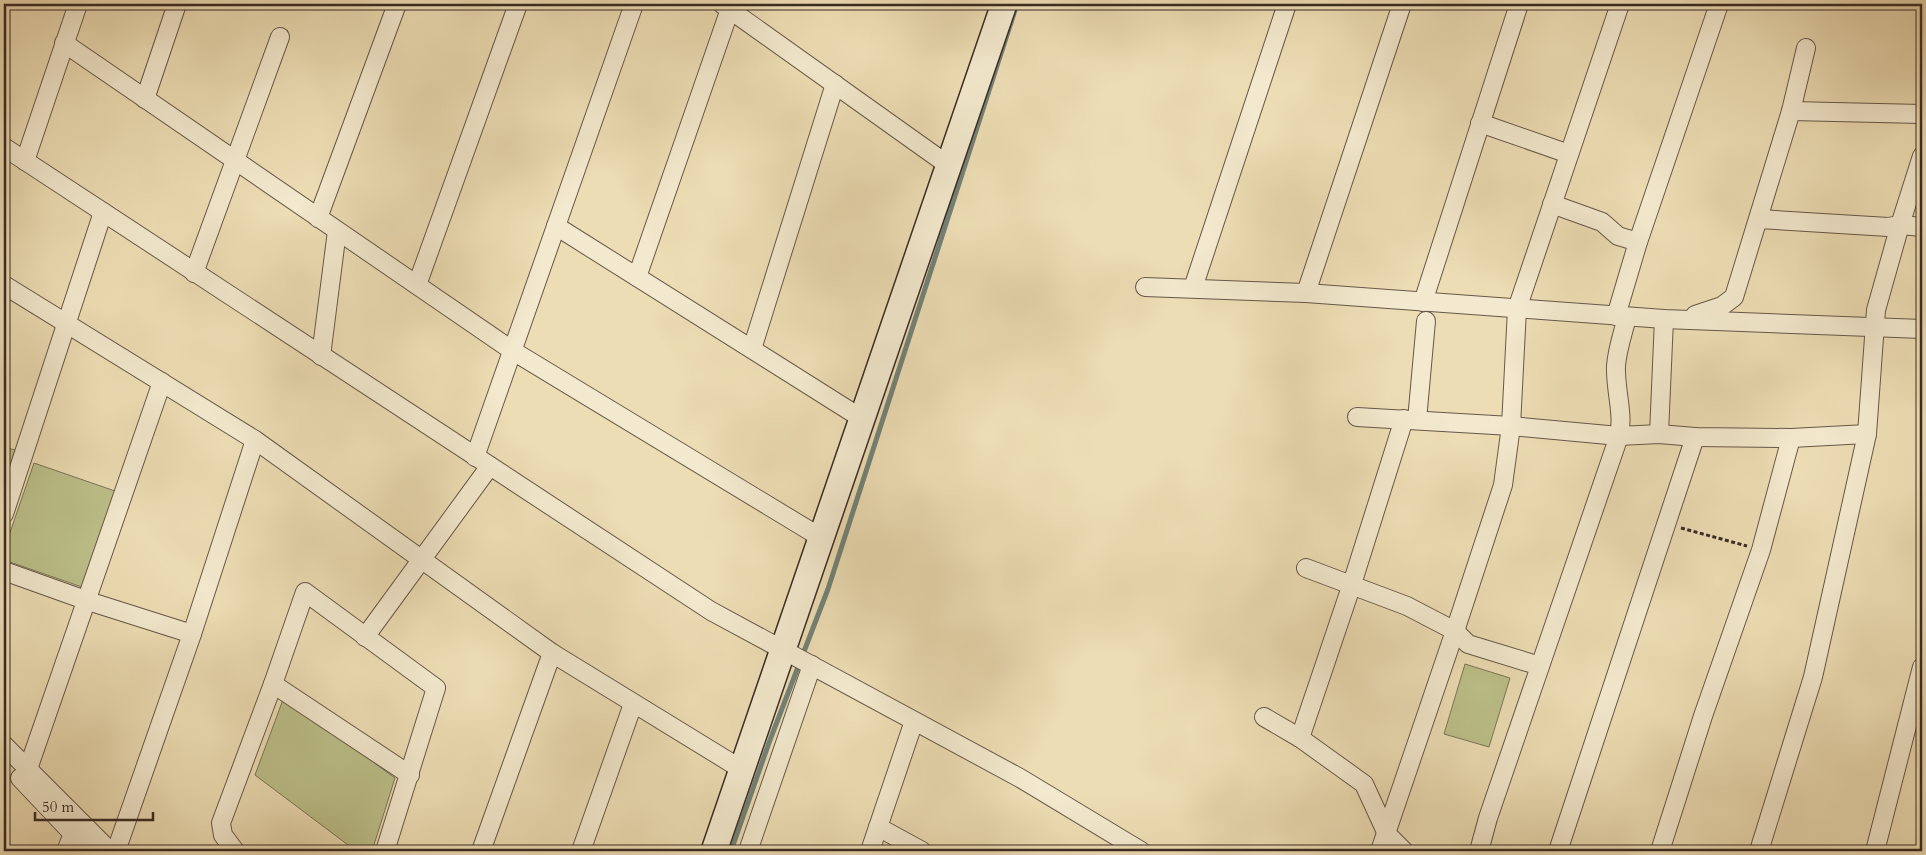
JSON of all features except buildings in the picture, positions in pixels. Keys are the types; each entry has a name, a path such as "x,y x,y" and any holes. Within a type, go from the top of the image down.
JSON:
{"street":[{"path":"25,161 78,4"},
{"path":"145,99 177,4"},
{"path":"318,218 397,4"},
{"path":"417,285 518,4"},
{"path":"365,637 423,560 483,462 512,351 634,4"},
{"path":"714,851 1004,4"},
{"path":"1193,288 1287,4"},
{"path":"1306,293 1402,4"},
{"path":"1423,302 1519,4"},
{"path":"1380,851 1503,485 1512,426 1517,309 1620,4"},
{"path":"1479,851 1488,818 1619,436 1622,423 1616,366 1622,316 1638,242 1718,4"},
{"path":"637,277 726,7 948,165"},
{"path":"194,273 280,37"},
{"path":"64,43 512,351 820,537"},
{"path":"1685,319 1722,306 1734,297 1791,111 1806,48"},
{"path":"752,349 835,84"},
{"path":"1791,111 1922,114"},
{"path":"1480,123 1568,154"},
{"path":"4,147 320,356 712,611 1020,778 1141,851"},
{"path":"1759,851 1812,677 1867,434 1876,310 1922,156"},
{"path":"1552,204 1602,222 1618,236 1638,242"},
{"path":"4,514 103,212"},
{"path":"1759,219 1888,227 1900,225 1922,227"},
{"path":"556,226 861,418"},
{"path":"320,356 337,231"},
{"path":"4,285 255,440 552,653 741,769"},
{"path":"1145,287 1306,293 1664,319 1922,329"},
{"path":"1659,434 1664,319"},
{"path":"1300,738 1410,420 1426,321"},
{"path":"28,769 88,601 162,382"},
{"path":"1357,417 1512,426 1619,436 1659,434 1694,437 1791,438 1867,434"},
{"path":"1558,851 1694,437"},
{"path":"1660,851 1703,716 1761,550 1791,438"},
{"path":"116,851 192,634 255,440"},
{"path":"1306,568 1407,606 1455,631 1468,644 1540,666"},
{"path":"4,571 88,601 192,634"},
{"path":"235,851 223,835 221,823 305,592 436,688 385,851"},
{"path":"481,851 552,653"},
{"path":"748,851 812,665"},
{"path":"1875,851 1922,666"},
{"path":"273,684 410,775"},
{"path":"581,851 633,704"},
{"path":"1264,717 1300,738 1364,784 1386,834 1404,851"},
{"path":"870,851 914,721"},
{"path":"4,745 110,851"},
{"path":"4,760 91,851"},
{"path":"878,827 922,851"},
{"path":"66,851 73,834"}],"path":[{"path":"1666,523 1761,550"}],"green space":[{"path":"4,447 15,450 4,486"},
{"path":"34,463 115,491 82,587 4,560 4,550"},
{"path":"1465,664 1510,678 1489,747 1444,734"},
{"path":"284,697 395,778 372,851 356,851 255,775"}],"waterway":[{"path":"731,851 770,740 828,589 1017,4"}]}
